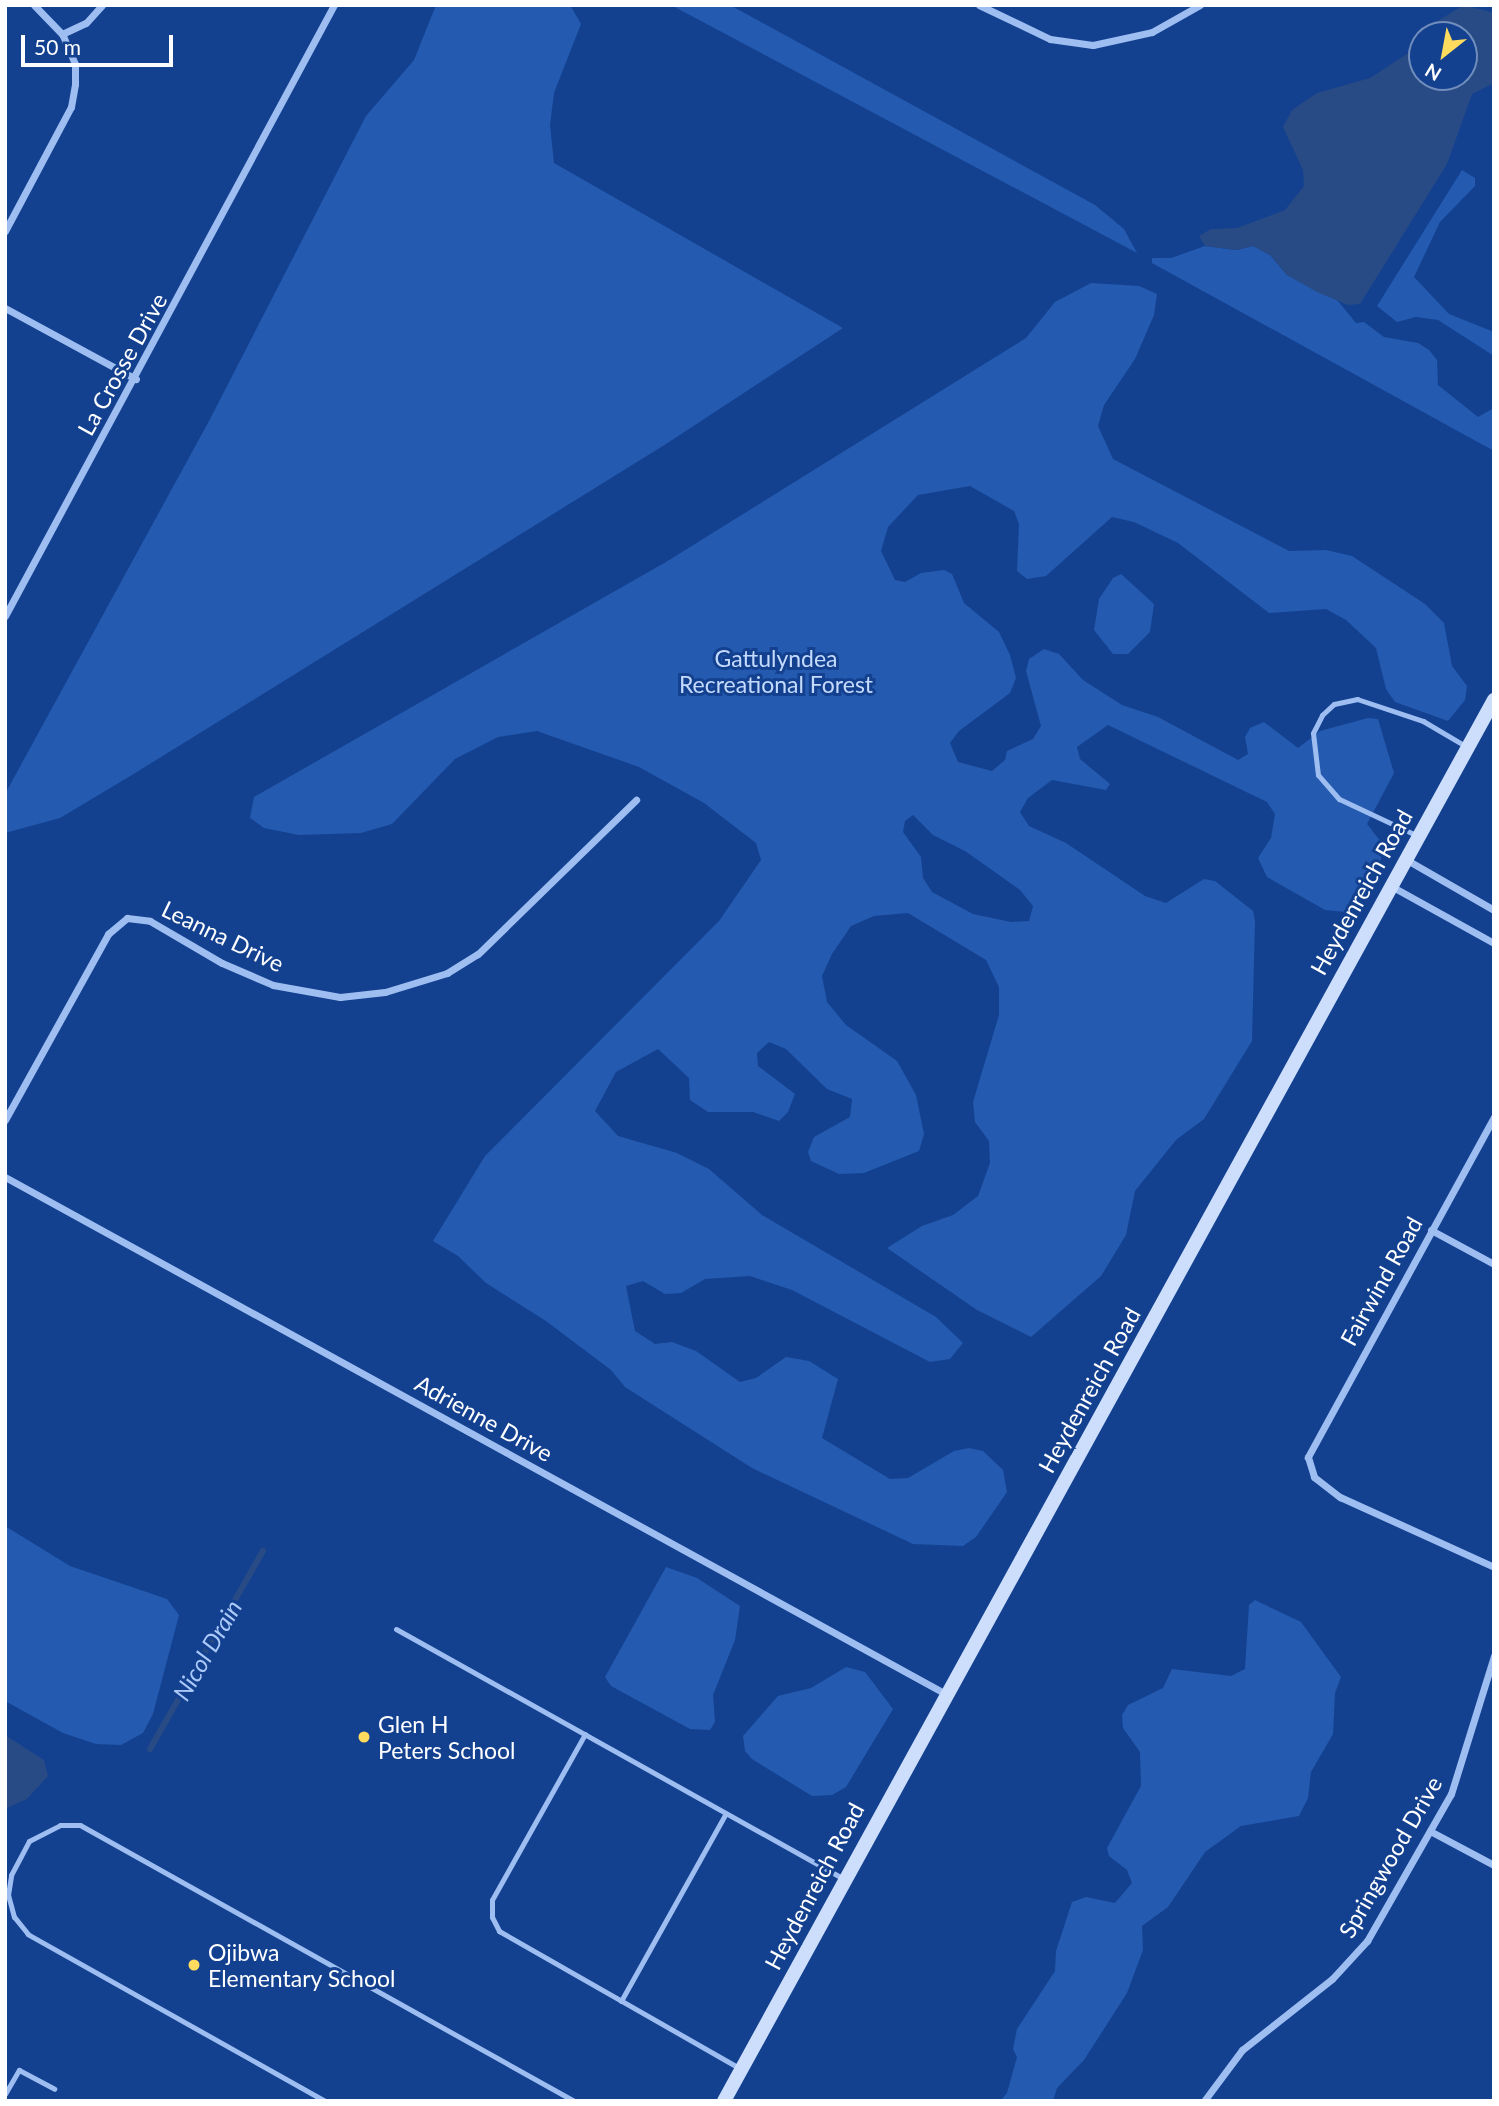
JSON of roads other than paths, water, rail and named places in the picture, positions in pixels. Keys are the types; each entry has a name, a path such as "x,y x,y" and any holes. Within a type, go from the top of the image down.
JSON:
{"street":[{"path":"5,231 71,107 75,64 62,34 34,5"},
{"path":"62,34 86,23 102,5"},
{"name":"La Crosse Drive","path":"5,616 271,129 334,5"},
{"path":"979,5 1029,31 1072,43 1135,38 1200,5"},
{"path":"5,308 136,379"},
{"name":"Heydenreich Road","path":"724,2101 944,1693 1122,1381 1390,886 1494,700"},
{"name":"Leanna Drive","path":"5,1120 108,934 127,918 150,921 222,962 273,985 340,997 396,990 447,973 478,954 636,800"},
{"path":"1405,859 1494,911"},
{"path":"1390,886 1494,943"},
{"name":"Fairwind Road","path":"1494,1117 1310,1448 1309,1466 1319,1482 1340,1497 1494,1567"},
{"name":"Adrienne Drive","path":"5,1177 944,1693"},
{"path":"1431,1230 1494,1264"},
{"name":"Springwood Drive","path":"1204,2101 1242,2050 1350,1962 1374,1930 1461,1770 1494,1656"},
{"path":"1430,1831 1494,1865"}],"lane":[{"path":"1418,836 1339,799 1318,775 1312,733 1322,715 1334,704 1357,699 1423,721 1467,747"},
{"path":"397,1629 844,1879"},
{"path":"585,1734 492,1900 492,1917 499,1931 741,2069"},
{"path":"621,2001 726,1814"},
{"path":"325,2101 28,1934 14,1917 8,1895 11,1875 29,1841 60,1825 80,1825 574,2101"},
{"path":"5,2094 19,2070 54,2089"}],"waterway":[{"name":"Nicol Drain","path":"150,1749 263,1551"}],"place":[{"name":"Glen H Peters School","path":"364,1737"},
{"name":"Ojibwa Elementary School","path":"194,1965"}],"park label":[{"name":"Gattulyndea Recreational Forest","path":"776,671"}]}
